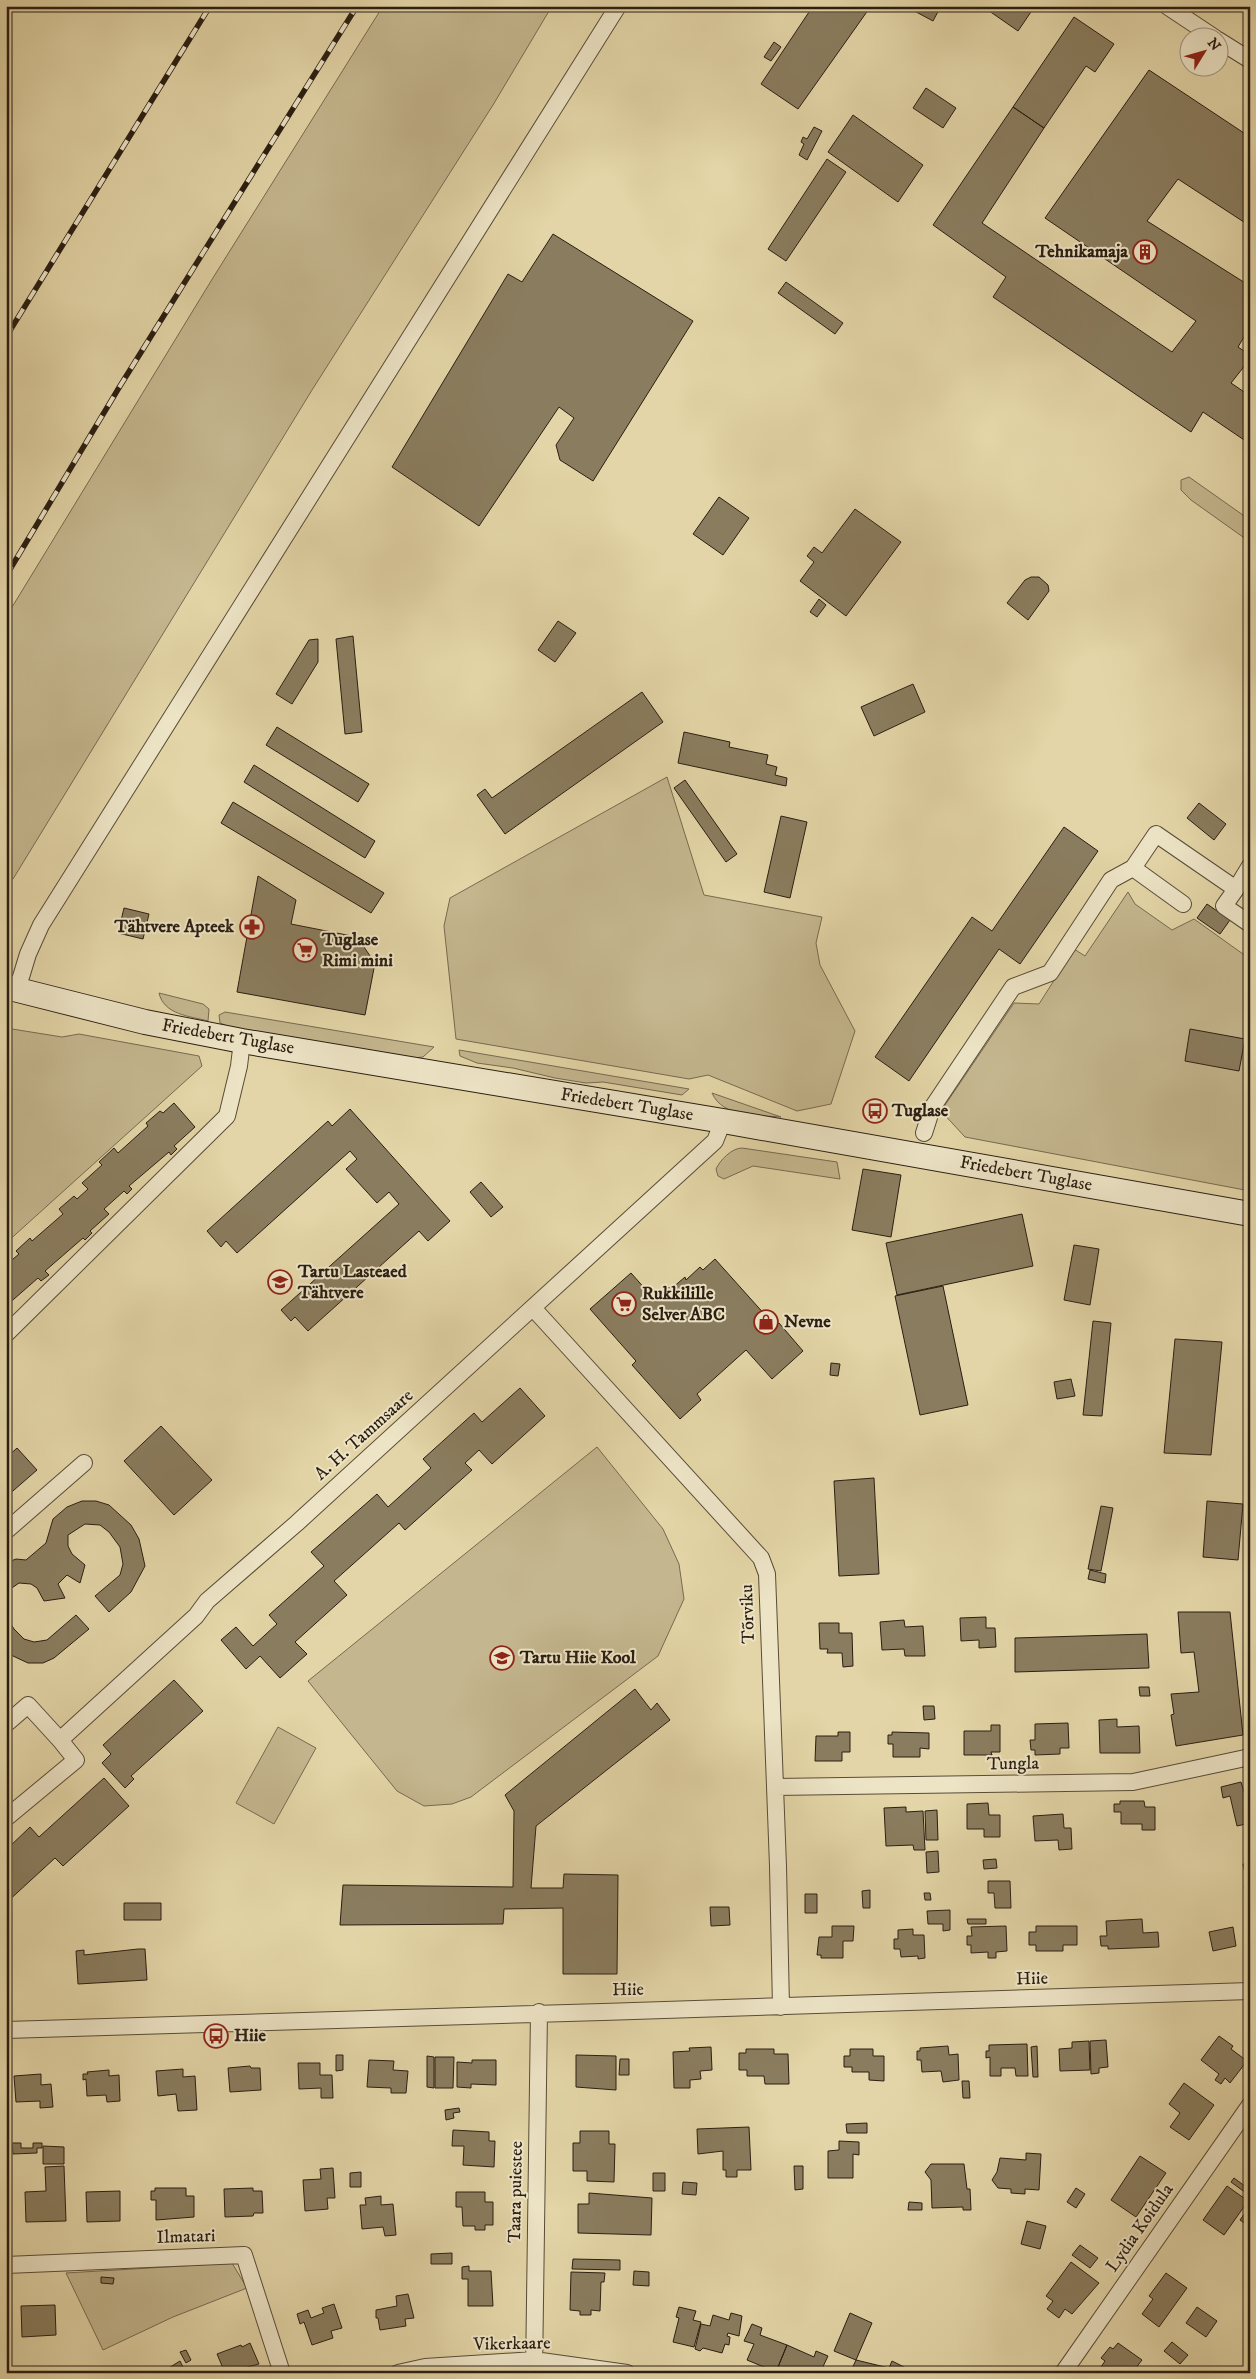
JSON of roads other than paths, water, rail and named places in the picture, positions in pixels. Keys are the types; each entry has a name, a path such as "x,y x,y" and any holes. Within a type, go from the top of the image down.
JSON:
{"street":[{"path":"11,988 41,925 618,6"},
{"path":"1167,6 1200,28"},
{"path":"1228,46 1250,60"},
{"path":"924,1133 932,1108 1013,987 1050,973 1111,880 1133,868 1156,834 1236,889"},
{"path":"1250,866 1224,906 1250,924"},
{"path":"1133,868 1183,904"},
{"name":"Friedebert Tuglase","path":"11,988 145,1022 242,1041 723,1121 1250,1214"},
{"path":"6,1334 227,1116 240,1066 242,1041"},
{"name":"A. H. Tammsaare","path":"60,1740 196,1616 207,1601 297,1523 716,1141 723,1121"},
{"name":"Tõrviku","path":"533,1308 762,1558 766,1574 775,1787 781,2007"},
{"path":"6,1531 84,1463"},
{"path":"6,1724 28,1704 76,1760 6,1818"},
{"name":"Tungla","path":"775,1787 1133,1782 1250,1757"},
{"name":"Hiie","path":"6,2030 1250,1991"},
{"name":"Taara puiestee","path":"534,2366 539,2012"},
{"name":"Lydia Koidula","path":"1063,2373 1250,2105"},
{"name":"Ilmatari","path":"6,2265 244,2255 282,2373"},
{"name":"Vikerkaare","path":"398,2373 425,2367 534,2366 626,2373"}],"railway":[{"path":"6,337 210,6"},
{"path":"6,576 120,386 357,6"}],"place":[{"name":"Tehnikamaja","path":"1145,252"},
{"name":"Tähtvere Apteek","path":"252,927"},
{"name":"Tuglase Rimi mini","path":"305,950"},
{"name":"Tuglase","path":"875,1111"},
{"name":"Tartu Lasteaed Tähtvere","path":"280,1282"},
{"name":"Rukkilille Selver ABC","path":"624,1304"},
{"name":"Nevne","path":"766,1322"},
{"name":"Tartu Hiie Kool","path":"502,1658"},
{"name":"Hiie","path":"216,2036"}]}
